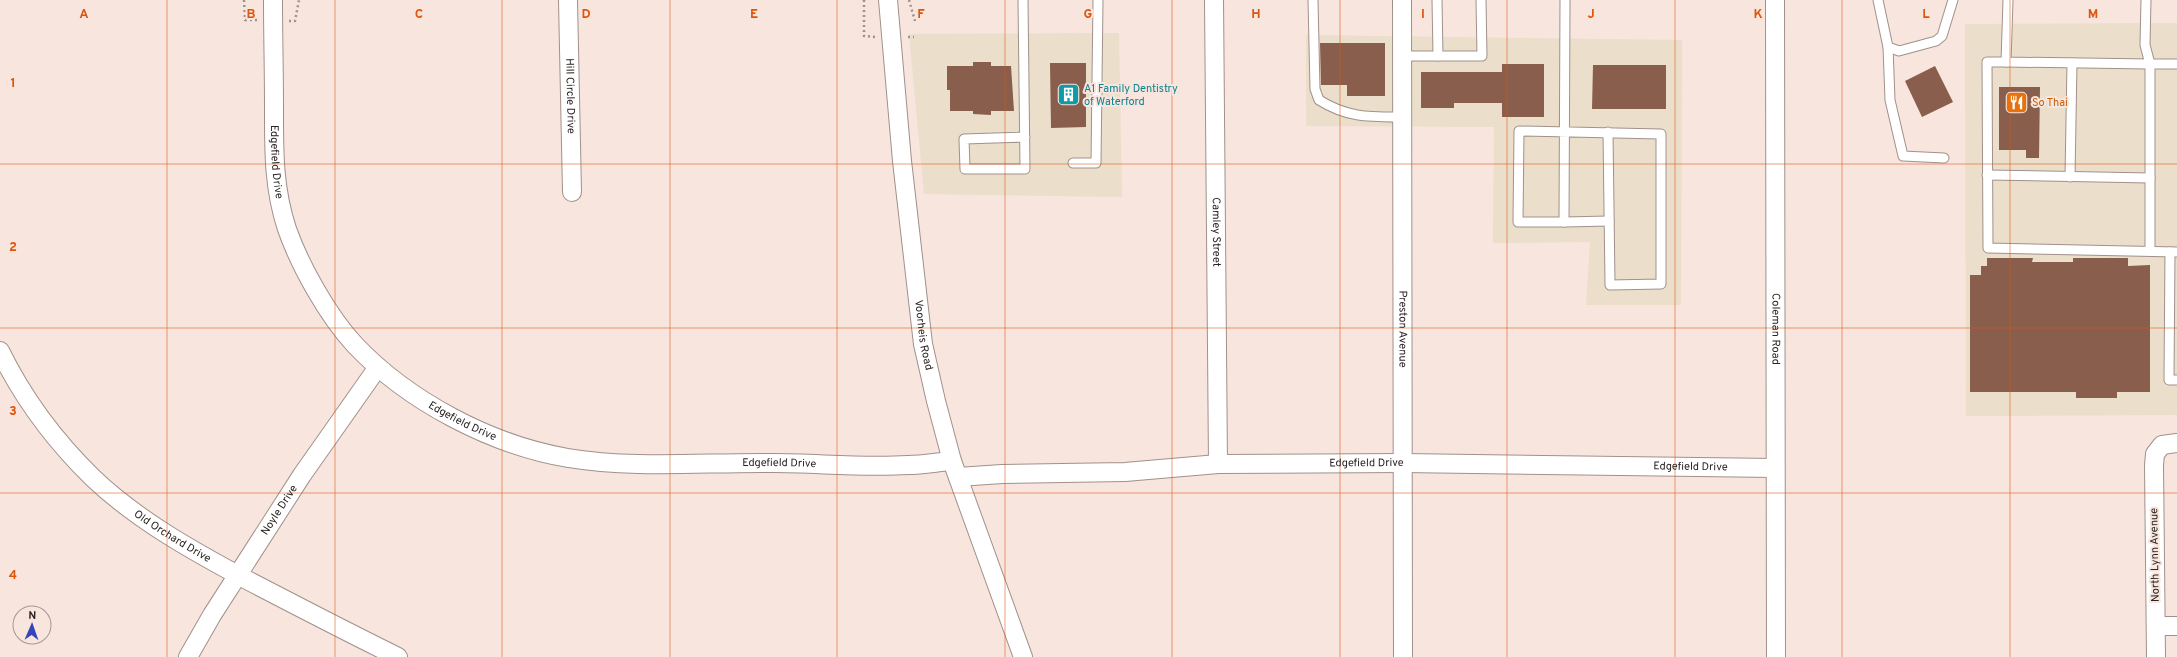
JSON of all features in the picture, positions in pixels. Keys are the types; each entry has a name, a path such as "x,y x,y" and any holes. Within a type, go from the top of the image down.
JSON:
{"street":[{"name":"Edgefield Drive","path":"273,0 274,172 287,228 305,271 353,343 378,367 424,400 458,421 493,436 527,448 567,458 606,462 656,464 774,463 906,466 952,461"},
{"name":"Hill Circle Drive","path":"568,0 572,192"},
{"name":"Voorheis Road","path":"888,0 902,160 923,344 952,461 1023,657"},
{"name":"Camley Street","path":"1214,0 1218,464"},
{"name":"Preston Avenue","path":"1402,0 1403,657"},
{"name":"Coleman Road","path":"1775,0 1776,657"},
{"name":"Old Orchard Drive","path":"0,351 32,407 58,441 94,478 143,518 182,544 398,657"},
{"name":"Noyle Drive","path":"188,657 212,615 302,475 378,367"},
{"name":"North Lynn Avenue","path":"2156,657 2155,454 2162,445 2177,443"},
{"name":"Edgefield Drive","path":"958,477 1002,474 1111,472 1218,464 1403,463 1775,468"},
{"path":"2156,626 2177,626"}],"lane":[{"path":"1024,0 1025,137 1025,169 965,169 964,139 1025,137"},
{"path":"1073,163 1096,163 1098,0"},
{"path":"1314,0 1315,88 1319,100 1338,111 1359,117 1402,117"},
{"path":"1437,0 1438,56"},
{"path":"1402,56 1482,56 1481,0"},
{"path":"1564,222 1565,0"},
{"path":"1878,0 1888,47 1890,100 1903,156 1944,158"},
{"path":"1888,47 1899,51 1936,41 1942,36 1953,0"},
{"path":"2006,62 2008,0"},
{"path":"2146,0 2145,45 2150,64 2150,251"},
{"path":"2177,64 1987,62 1988,248 2173,252 2173,331 2169,380 2177,380"},
{"path":"2070,177 2072,63"},
{"path":"1608,132 1610,285 1661,284 1661,134 1608,132 1564,131 1519,131 1518,222 1609,221"},
{"path":"1987,175 2150,178"}],"path":[{"path":"909,0 915,21"}],"shaded area":[{"path":"2177,23 2177,415 1966,416 1965,24"},
{"path":"1119,33 1122,197 924,194 909,34"},
{"path":"1306,35 1682,40 1681,305 1586,305 1590,242 1493,243 1494,127 1306,126"}],"building":[{"path":"1320,43 1385,43 1385,96 1347,96 1347,85 1321,85"},
{"path":"973,62 991,62 991,66 1011,66 1014,111 991,111 991,115 973,114 973,111 950,111 950,90 947,90 947,66 973,66"},
{"name":"A1 Family Dentistry of Waterford","path":"1050,63 1086,63 1086,127 1051,128"},
{"path":"1502,64 1544,64 1544,117 1502,117 1502,103 1454,103 1454,108 1421,108 1421,72 1502,72"},
{"path":"1593,65 1666,65 1666,109 1592,109"},
{"path":"1935,66 1953,102 1922,117 1905,81"},
{"path":"1999,87 2040,87 2039,158 2026,158 2026,150 1999,150"},
{"path":"1987,258 2033,258 2032,262 2073,262 2073,258 2128,258 2128,266 2150,265 2150,392 2117,392 2117,398 2076,398 2076,392 1970,392 1970,275 1981,275 1981,266 1987,266"}],"place":[{"name":"A1 Family Dentistry of Waterford","path":"1069,95"},
{"name":"So Thai","path":"2017,103"}]}
